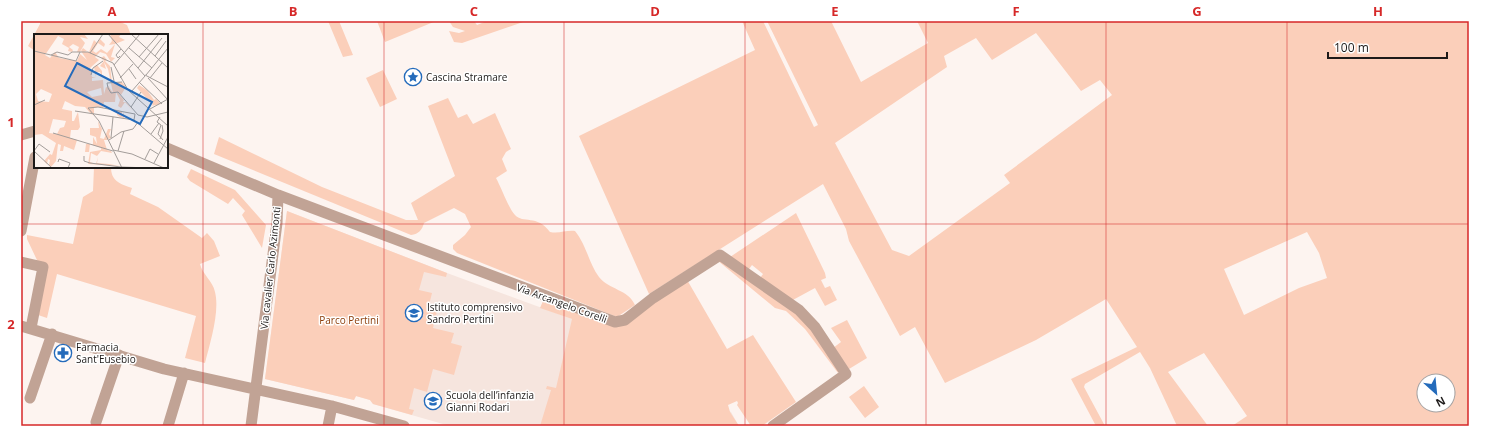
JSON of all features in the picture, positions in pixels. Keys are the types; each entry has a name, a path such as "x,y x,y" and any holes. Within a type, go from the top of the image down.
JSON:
{"street":[{"path":"21,135 34,131"},
{"name":"Via cavalier Carlo Azimonti","path":"168,148 278,195 277,223 251,426"},
{"path":"21,231 34,162"},
{"name":"Via Arcangelo Corelli","path":"278,195 615,322 625,320 653,298 720,255 799,310 816,327 846,374 773,426"},
{"path":"21,262 43,267 26,327 184,373 332,406 404,426"},
{"path":"30,398 52,334"},
{"path":"96,422 119,355"},
{"path":"168,426 184,373"},
{"path":"328,426 332,406"}],"shaded area":[{"name":"Istituto comprensivo Sandro Pertini","path":"287,211 447,273 572,319 731,412 739,426 450,426 373,404 370,400 356,396 354,400 265,379"}],"green space":[{"path":"40,21 118,21 127,25 131,34 35,34"},
{"path":"328,21 339,21 353,55 343,57"},
{"path":"377,21 436,21 385,42"},
{"path":"449,21 474,21 477,25 487,21 526,21 462,43 454,42 449,31 459,33 465,31 453,27"},
{"path":"742,21 763,21 814,127 818,125 767,21 831,21 861,82 928,43 917,21 1469,21 1469,426 1232,426 1247,416 1204,353 1168,372 1208,426 1177,426 1150,368 1140,352 1085,384 1084,387 1105,426 1096,426 1071,379 1137,347 1106,299 1036,340 945,383 915,327 900,336 849,241 846,229 823,184 649,294 579,136 755,50","holes":["1036,33 1081,91 1100,80 1112,95 1004,175 1010,183 909,256 892,250 835,143 947,67 944,56 976,38 992,60","1307,232 1319,253 1327,278 1299,288 1244,315 1224,269"]},
{"path":"34,35 34,50 28,46"},
{"path":"383,70 397,99 380,107 366,78"},
{"path":"448,98 458,118 467,114 473,124 495,113 511,149 506,152 502,159 507,171 496,178 515,215 518,218 540,223 550,232 556,233 575,231 599,277 608,285 628,296 635,305 617,317 457,253 453,249 453,245 465,235 471,227 465,214 454,208 424,223 420,231 411,235 214,154 219,137 322,187 406,220 418,220 411,203 455,176 428,106"},
{"path":"94,168 111,168 114,179 132,188 130,194 158,207 202,238 207,233 214,241 220,256 200,264 214,288 216,300 214,328 205,363 185,358 196,316 57,274 47,318 38,315 45,277 27,239 27,235 73,244 83,197 93,191"},
{"path":"191,169 235,190 266,225 262,248 242,215 245,211 233,198 228,204 190,181 187,177"},
{"name":"Parco Pertini","path":"287,211 447,273 446,277 424,272 419,290 432,293 429,305 438,307 433,328 454,333 451,343 462,346 454,375 433,369 427,392 414,388 409,409 414,410 412,415 373,404 370,400 356,396 354,400 265,379"},
{"path":"796,213 825,273 826,278 821,280 825,288 830,286 837,300 825,306 815,288 791,301 760,278 763,274 752,265 749,269 730,257"},
{"path":"717,260 722,260 805,318 839,368 838,373 805,329 786,311 775,308"},
{"path":"686,278 727,349 753,335 796,402 762,426 751,426 737,405 737,401 728,405 730,412 739,426 540,426 551,390 546,389 547,386 556,388 572,319 540,308 543,301 608,323"},
{"path":"847,320 867,358 849,369 833,348 841,342 831,328"},
{"path":"864,386 879,407 865,418 849,397"}],"place":[{"name":"Cascina Stramare","path":"413,77"},
{"name":"Istituto comprensivo Sandro Pertini","path":"414,313"},
{"name":"Farmacia Sant'Eusebio","path":"63,353"},
{"name":"Scuola dell’infanzia Gianni Rodari","path":"433,401"}]}
